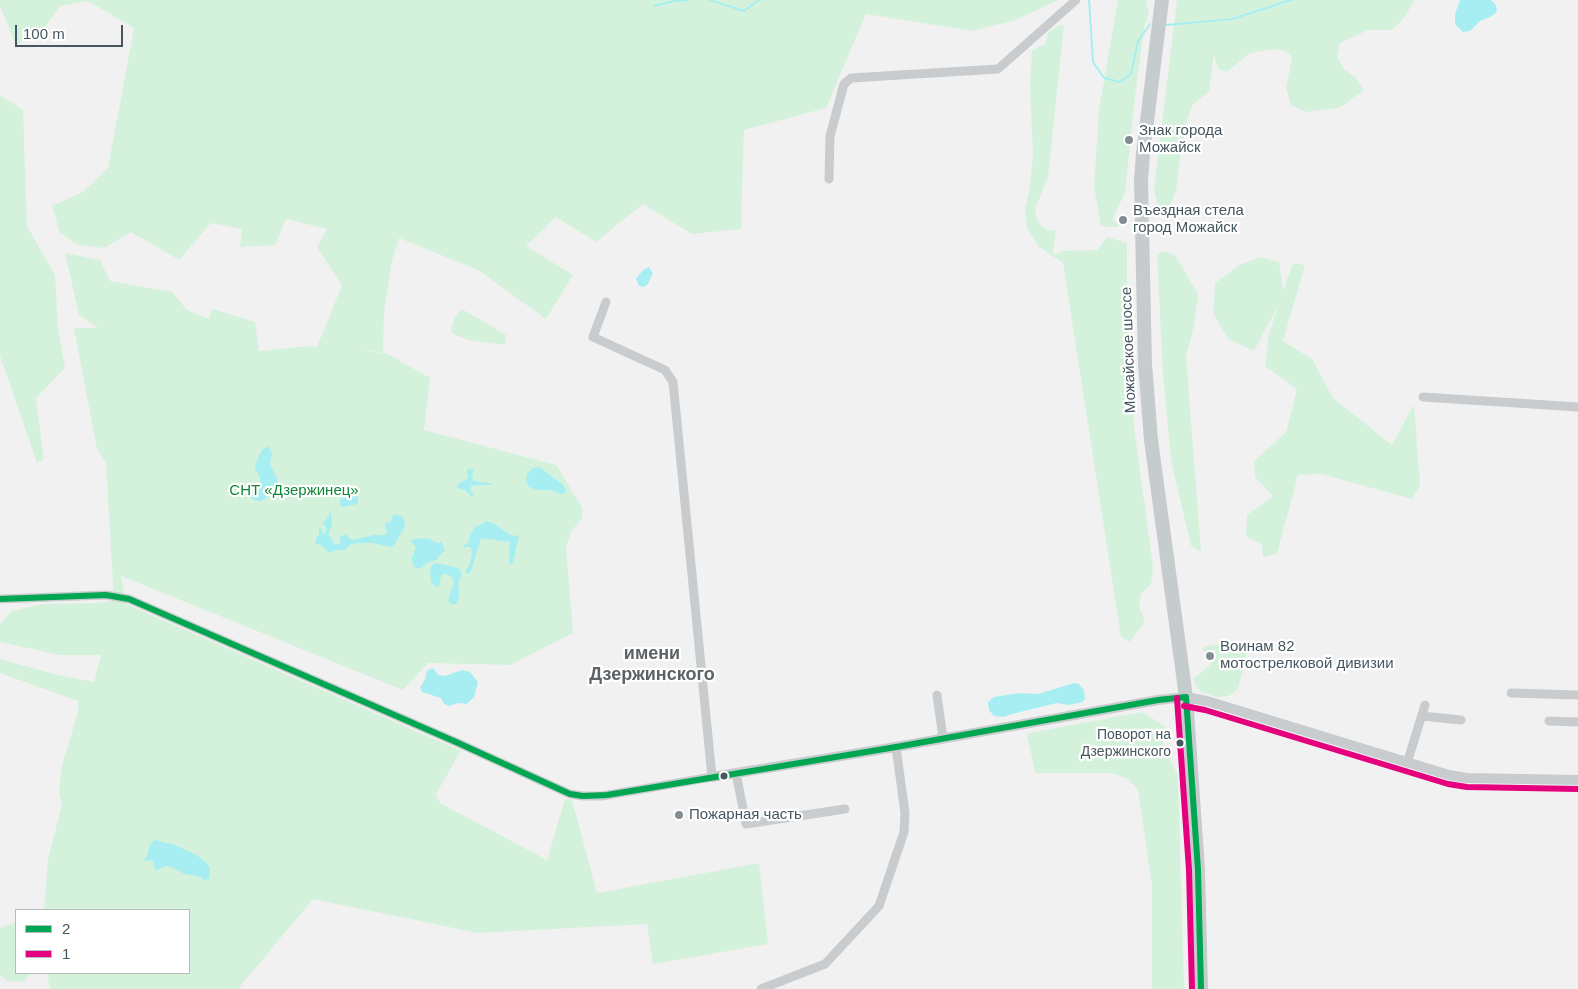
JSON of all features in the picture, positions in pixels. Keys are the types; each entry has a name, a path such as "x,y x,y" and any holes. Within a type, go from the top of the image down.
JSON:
{"main road":[{"name":"Можайское шоссе","path":"1162,0 1142,163 1143,312 1151,440 1186,697 1198,870 1201,989"}],"street":[{"path":"829,179 830,136 844,84 851,78 998,69 1076,0"},
{"path":"606,302 593,337 665,370 673,382 712,777"},
{"path":"1423,397 1578,406"},
{"path":"0,599 106,595 130,598 570,794 583,796 602,796 896,747 1163,699 1186,697 1207,701 1443,774 1466,778 1578,780"},
{"path":"1511,692 1578,695"},
{"path":"937,695 943,738"},
{"path":"1407,763 1425,705"},
{"path":"1422,716 1460,720"},
{"path":"1549,721 1578,722"},
{"path":"761,989 825,964 879,906 904,832 905,813 896,747"},
{"path":"736,773 746,824 845,809"}],"green space":[{"name":"СНТ «Дзержинец»","path":"0,0 1058,0 1016,20 972,31 866,14 826,108 744,130 741,229 692,234 643,204 596,242 556,217 526,246 573,275 546,319 478,270 399,238 392,261 384,312 383,352 354,350 386,353 430,378 424,430 556,465 583,509 582,518 571,532 566,547 573,633 510,665 428,663 403,690 121,576 126,604 461,751 436,794 440,803 547,860 565,799 572,800 597,893 759,863 768,944 653,964 647,924 478,933 313,899 238,989 50,989 47,974 190,974 190,909 44,909 48,859 62,805 59,791 62,765 78,712 78,701 0,673 0,659 54,674 94,682 101,655 59,655 0,642 0,624 12,611 42,604 114,601 106,463 97,449 74,328 98,328 79,315 65,253 100,260 110,281 172,292 187,310 209,319 212,309 255,322 259,351 308,346 317,347 342,285 317,247 327,229 286,219 275,245 240,247 242,229 211,223 179,260 131,232 104,248 78,245 60,233 52,206 83,192 108,168 134,28 88,1 60,6 43,30 16,45 0,6"},
{"path":"1118,0 1146,0 1149,14 1145,23 1135,96 1125,193 1113,218 1115,222 1121,225 1106,227 1101,226 1094,187 1099,109"},
{"path":"1177,0 1415,0 1403,19 1392,30 1368,30 1340,43 1337,57 1344,69 1355,77 1364,90 1339,108 1306,112 1291,105 1286,89 1292,57 1286,51 1275,49 1250,53 1227,72 1218,69 1214,54 1209,91 1192,106 1183,132 1176,191 1169,208 1158,205 1154,190"},
{"path":"1064,25 1048,177 1035,209 1037,219 1042,227 1050,231 1056,230 1053,253 1056,255 1061,251 1097,250 1107,237 1127,243 1127,302 1134,426 1153,567 1151,584 1141,594 1139,607 1145,621 1130,642 1121,637 1063,263 1039,247 1027,228 1025,208 1033,157 1030,84 1032,50 1046,44 1047,34 1057,26"},
{"path":"0,95 23,110 27,226 55,275 58,328 65,368 36,398 44,460 37,463 0,356"},
{"path":"1165,251 1175,255 1198,294 1194,326 1186,356 1201,552 1191,546 1171,460 1163,374 1157,254"},
{"path":"1261,257 1279,262 1283,291 1293,263 1305,265 1283,341 1312,359 1333,398 1392,445 1414,404 1420,486 1412,499 1321,474 1298,475 1277,554 1263,557 1262,545 1246,536 1247,515 1273,496 1255,477 1254,461 1286,432 1297,389 1265,366 1269,333 1279,304 1254,351 1228,339 1213,313 1215,283 1239,265"},
{"path":"462,309 506,335 505,345 468,340 453,334 451,330 455,317"},
{"path":"1249,643 1238,689 1229,696 1216,697 1202,692 1196,686 1193,679 1212,662 1215,657 1215,650 1205,652 1202,649 1207,646"},
{"path":"1143,712 1165,727 1162,739 1178,775 1184,989 1152,989 1152,886 1138,790 1128,779 1112,773 1035,773 1027,736 1028,733"},
{"path":"15,922 15,974 30,974 23,982 7,981 0,975 0,928"}],"water":[{"path":"1460,0 1491,0 1496,5 1497,12 1480,21 1470,31 1463,32 1455,24 1455,14"},
{"path":"649,267 653,273 648,284 644,287 639,286 636,279 643,270"},
{"path":"268,446 272,453 270,464 278,481 268,497 261,501 254,500 250,494 259,491 261,486 255,465 262,450"},
{"path":"539,467 563,485 566,490 565,493 560,494 551,490 537,490 529,487 526,482 527,474 533,468"},
{"path":"468,468 474,470 472,478 474,481 493,485 471,486 470,490 474,495 472,497 465,490 457,488 458,484 468,478"},
{"path":"351,492 358,497 358,504 342,507 340,500 345,494"},
{"path":"331,511 332,525 328,534 336,545 340,543 340,537 345,534 352,540 374,535 386,535 385,523 391,522 393,514 404,519 405,526 395,544 391,547 371,543 356,543 350,545 345,550 329,553 321,545 315,543 317,536 319,536 319,528 325,534 326,528 323,522"},
{"path":"487,521 511,535 519,536 513,562 511,564 509,562 510,542 481,538 471,571 467,574 465,571 470,564 472,552 470,547 463,547 463,545 468,544 470,535 476,527"},
{"path":"424,538 437,543 441,541 445,550 436,560 429,562 421,568 416,568 413,566 412,558 416,547 410,540"},
{"path":"436,563 458,568 461,571 458,584 459,597 456,604 451,604 448,601 454,584 453,578 444,573 441,576 439,586 436,587 431,582 430,570 432,565"},
{"path":"433,668 438,675 445,676 462,670 470,672 478,682 474,697 467,704 458,703 449,706 444,704 441,698 422,692 420,688 426,674 428,670"},
{"path":"1074,683 1079,684 1084,690 1085,699 1082,702 1069,705 1057,703 1003,717 994,716 989,710 988,702 994,697 1019,693 1038,694"},
{"path":"154,840 175,845 206,862 210,868 209,879 204,880 201,877 185,874 168,866 155,870 151,860 143,861"}],"waterway":[{"path":"654,6 688,0"},
{"path":"710,0 744,11 759,0"},
{"path":"1089,0 1093,62 1104,78 1120,82 1131,74 1138,41 1150,24"},
{"path":"1166,25 1232,19 1291,0"}],"transit line":[{"name":"2","path":"0,599 106,595 129,599 570,794 583,796 607,795 896,747 1158,700 1186,697"},
{"name":"2","path":"1186,697 1198,870 1201,989"},
{"name":"1","path":"1177,698 1189,870 1192,989"},
{"name":"1","path":"1184,706 1205,710 1448,784 1467,787 1578,789"}],"place":[{"name":"Знак города Можайск","path":"1129,140"},
{"name":"Въездная стела город Можайск","path":"1123,220"},
{"name":"Воинам 82 мотострелковой дивизии","path":"1210,656"},
{"name":"Поворот на Дзержинского","path":"1180,743"},
{"name":"Пожарная часть","path":"679,815"}],"district":[{"name":"имени Дзержинского","path":"652,664"}]}
